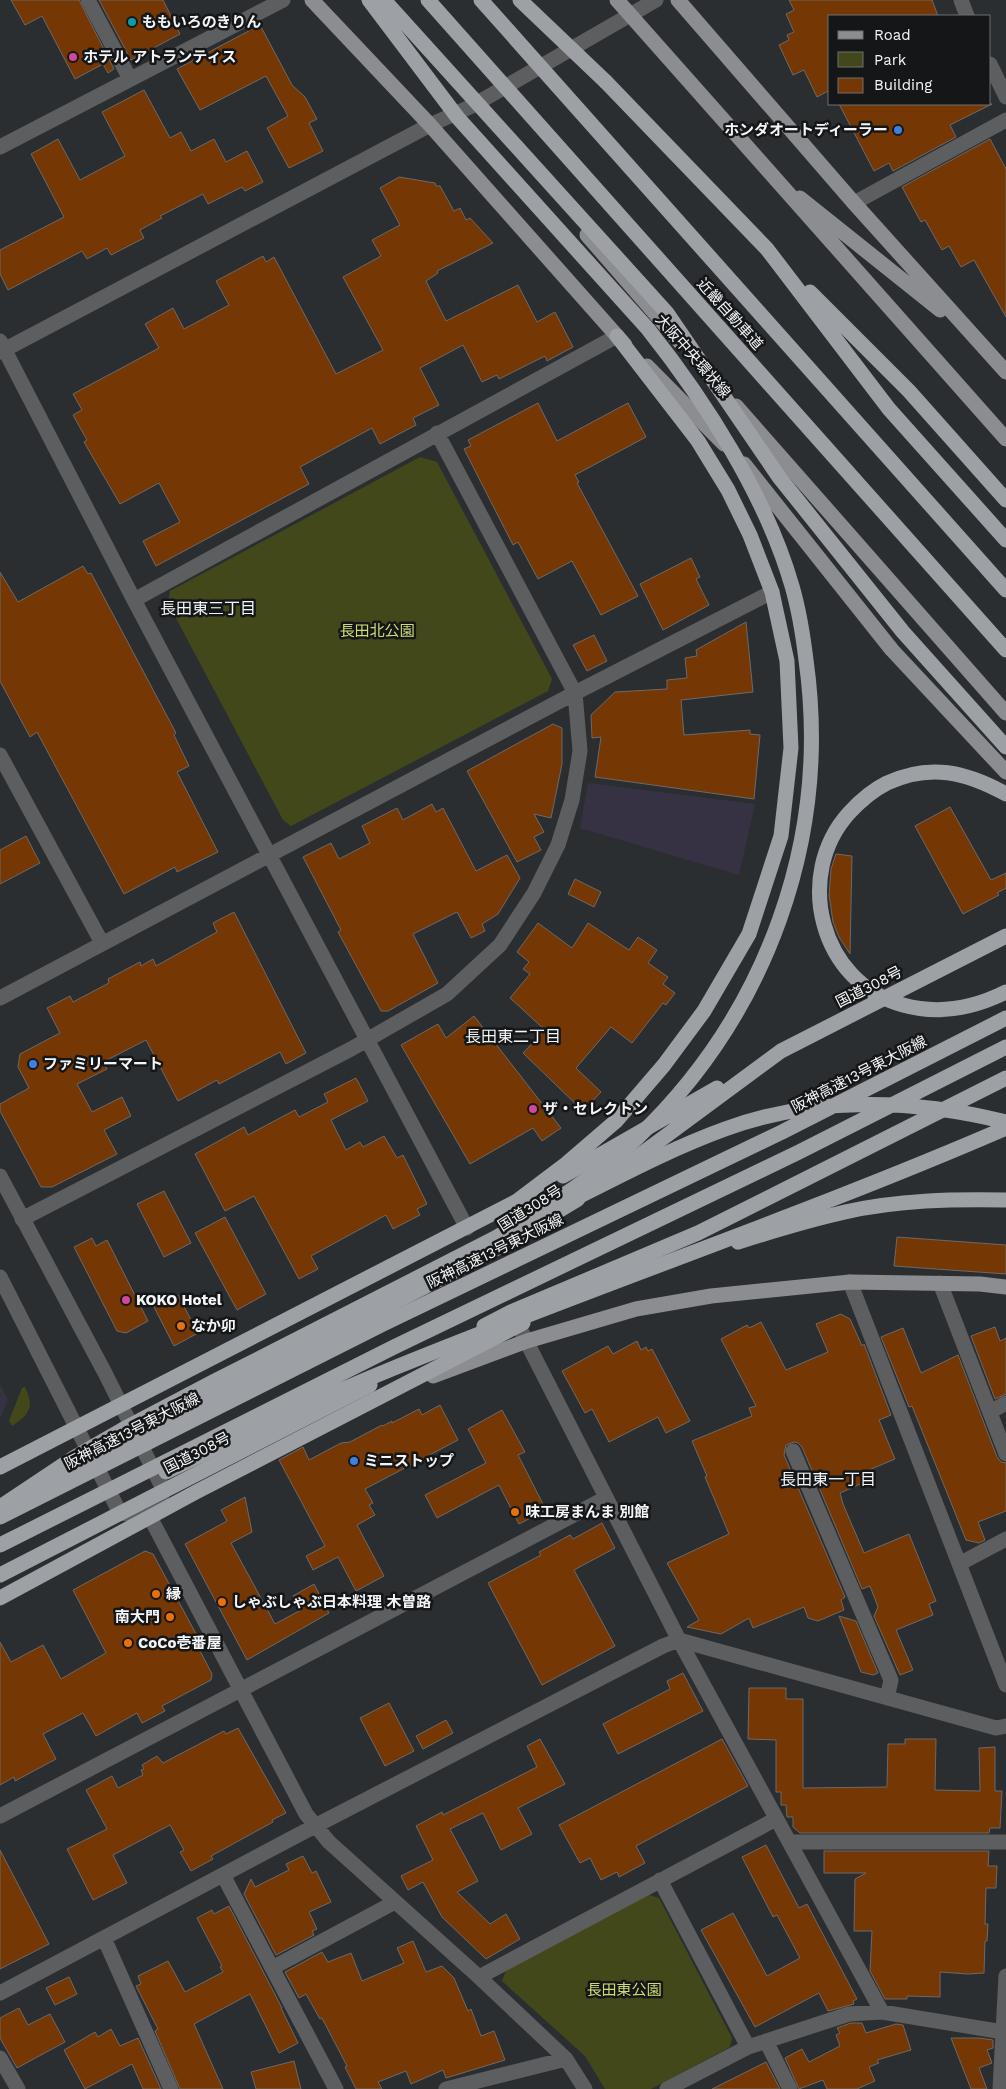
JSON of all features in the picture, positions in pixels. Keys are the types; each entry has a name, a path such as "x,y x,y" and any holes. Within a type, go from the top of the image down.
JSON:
{"highway":[{"path":"369,0 458,118 648,329 675,363 703,405 756,498 775,540 792,586 803,636 810,684 812,736 803,837 778,927 759,970 736,1013 707,1058 684,1087 636,1139 595,1174 497,1237"},
{"path":"384,0 667,313 779,477 903,632 1006,747"},
{"name":"近畿自動車道","path":"428,0 1006,650"},
{"name":"近畿自動車道","path":"481,0 1006,590"},
{"path":"520,0 606,82 767,249 909,391 1006,500"},
{"path":"767,249 889,409 1006,540"},
{"path":"513,1204 566,1164 616,1121 664,1065 704,1011 749,934 781,836 791,748 787,661 772,592 750,535 728,490 698,441 617,336"},
{"path":"1006,794 988,784 963,775 939,771 916,773 898,778 878,788 857,804 836,830 828,844 821,866 818,889 820,911 826,932 836,953 850,972 882,997 902,1005 927,1010 951,1010 976,1004 1006,992"},
{"name":"国道308号","path":"0,1508 482,1257 598,1186 781,1051 1006,936"},
{"name":"阪神高速13号東大阪線","path":"0,1518 383,1324 782,1132 1006,1018"},
{"path":"0,1545 394,1347 798,1152 1006,1047"},
{"path":"0,1467 513,1204 781,1051"},
{"name":"国道308号","path":"0,1575 511,1312 698,1233 1006,1078"},
{"path":"0,1508 75,1458 213,1382 678,1147 726,1128 770,1116 818,1108 870,1103 919,1106 972,1113 1006,1122"},
{"path":"0,1550 315,1401 597,1288 863,1187 1006,1128"},
{"path":"597,1288 652,1272 737,1242 846,1212 902,1203 962,1199 1006,1200"},
{"path":"0,1598 329,1423 698,1233"}],"main road":[{"path":"312,0 430,125 617,336 743,463 892,650 1006,772"},
{"name":"大阪中央環状線","path":"378,0 1006,713"},
{"path":"617,0 1006,439"},
{"path":"678,0 854,204 1006,372"},
{"path":"782,186 806,202 975,338"},
{"path":"329,1423 437,1374 527,1341 636,1309 711,1296 850,1282 980,1284 1006,1287"}],"street":[{"path":"88,0 130,79"},
{"path":"0,146 282,0"},
{"path":"467,1228 1,347 430,125 472,106 656,0"},
{"path":"961,0 967,15"},
{"path":"991,66 1006,97"},
{"path":"854,204 1006,120"},
{"path":"134,600 617,336"},
{"path":"22,1219 368,1040 447,994 500,945 534,893 558,845 572,800 580,751 575,693 437,433"},
{"path":"0,998 575,693 772,592"},
{"path":"0,755 102,943"},
{"path":"0,1176 164,1491 150,1517"},
{"path":"0,1277 120,1513 150,1517"},
{"path":"850,1282 1006,1685"},
{"path":"940,1284 1006,1454"},
{"path":"518,1325 679,1640 882,2012"},
{"path":"990,1412 1006,1403"},
{"path":"793,1451 890,1680 887,1698"},
{"path":"0,1816 606,1498"},
{"path":"150,1517 306,1814 329,1842 479,1977 566,2059 585,2089"},
{"path":"959,1564 1006,1539"},
{"path":"0,1993 316,1826 663,1646 679,1640 996,1728 1006,1726"},
{"path":"479,1977 776,1819"},
{"path":"789,1842 1006,1842"},
{"path":"223,1875 336,2089"},
{"path":"660,1880 748,2047"},
{"path":"272,1968 394,1902"},
{"path":"104,1938 171,2089"},
{"path":"1000,2089 1006,1976"},
{"path":"667,2089 748,2047 848,2014 882,2012 1004,2031"},
{"path":"766,2041 790,2089"},
{"path":"0,2058 18,2089"},
{"path":"446,2089 566,2059"}],"shaded area":[{"path":"588,783 755,804 739,875 580,828"},
{"path":"0,1385 8,1400 0,1418"}],"green space":[{"name":"長田北公園","path":"420,457 437,462 552,679 548,691 291,826 283,820 168,603 170,591"},
{"path":"25,1387 30,1400 29,1410 23,1418 12,1426 9,1421 22,1388"},
{"name":"長田東公園","path":"646,1894 659,1898 732,2038 730,2047 651,2089 605,2089 585,2056 502,1981 506,1970"}],"building":[{"path":"11,0 79,0 114,69 108,73 103,64 75,79 42,16 25,25"},
{"name":"ももいろのきりん","path":"99,0 163,0 180,34 131,60"},
{"path":"789,0 932,0 938,15 828,15 828,91 817,97 804,70 793,75 779,45 789,40 787,35 794,32 786,14 794,10"},
{"path":"260,25 292,85 305,97 317,119 309,123 323,151 289,168 267,128 288,116 266,76 200,110 177,69"},
{"path":"144,90 170,138 181,132 191,151 214,139 226,162 247,151 263,182 245,191 242,187 208,204 203,194 160,216 162,218 140,230 144,238 111,255 107,248 87,259 82,251 8,290 0,274 0,250 64,217 31,154 58,139 80,180 125,156 102,112"},
{"path":"840,105 990,105 950,125 956,137 893,171 889,163 874,171"},
{"path":"990,139 1006,169 1006,317 974,260 961,267 949,246 942,250 925,220 921,222 902,187"},
{"path":"399,177 435,183 436,186 440,186 454,211 460,208 466,220 470,218 493,243 437,271 438,273 426,281 446,321 518,285 537,322 555,312 573,347 547,361 545,356 499,379 497,375 482,382 463,345 420,368 439,405 413,418 416,425 380,444 372,428 300,467 309,484 156,566 143,541 180,522 159,483 120,504 84,442 87,440 73,415 82,410 73,394 159,348 145,324 173,308 184,329 229,305 216,281 263,256 266,262 274,257 336,374 383,350 343,277 381,256 372,240 400,225 380,188"},
{"path":"538,403 557,441 628,403 646,437 575,475 579,482 577,483 638,596 601,615 572,561 538,579 518,542 513,545 464,449 471,446 468,440"},
{"path":"691,558 700,577 696,579 709,605 663,630 640,584"},
{"path":"83,566 88,574 91,573 176,733 174,735 189,766 177,772 218,852 177,872 175,867 124,894 37,732 30,737 0,681 0,572 18,602"},
{"path":"746,622 753,692 681,700 684,735 750,730 750,734 760,735 754,799 595,777 601,737 592,738 591,715 615,692 667,689 667,680 687,678 685,658 697,656 696,650"},
{"path":"594,635 607,661 587,671 573,645"},
{"path":"553,724 562,728 562,764 551,818 534,814 544,832 534,837 541,850 517,862 467,771"},
{"path":"432,804 436,812 443,808 476,871 507,855 520,878 498,914 482,924 485,931 471,938 457,912 413,934 438,983 388,1011 381,1011 338,932 341,930 303,857 331,843 339,859 370,843 362,826 397,808 403,820"},
{"path":"950,807 991,880 1006,873 1006,888 997,893 999,895 963,914 915,826"},
{"path":"26,836 40,863 0,884 0,850"},
{"path":"836,854 852,856 850,954 839,937 833,922 829,895 831,869"},
{"path":"575,879 601,892 594,907 568,894"},
{"path":"234,912 306,1053 286,1064 280,1052 219,1084 217,1080 178,1101 146,1040 103,1062 107,1069 77,1084 92,1112 122,1097 131,1116 104,1130 117,1154 52,1187 41,1187 0,1111 0,1104 29,1088 18,1067 20,1054 60,1033 47,1008 70,996 73,1002 109,983 108,979 140,962 141,966 153,959 156,966 217,932 213,923"},
{"path":"538,923 572,948 588,923 629,950 638,937 657,950 648,963 668,977 663,984 675,993 666,1005 663,1003 632,1043 611,1027 576,1068 601,1092 583,1111 523,1053 545,1030 510,998 530,974 523,969 529,962 517,952"},
{"path":"474,1016 561,1128 542,1141 533,1128 470,1164 401,1045 438,1024 446,1038"},
{"path":"356,1078 368,1101 331,1120 346,1150 360,1142 363,1147 384,1136 397,1158 403,1155 427,1204 417,1209 420,1215 393,1229 386,1215 311,1256 318,1269 299,1279 254,1196 225,1211 195,1154 244,1127 248,1135 295,1110 299,1117 328,1102 324,1094"},
{"path":"164,1191 191,1243 164,1257 137,1204"},
{"path":"225,1217 266,1294 237,1310 195,1233"},
{"path":"897,1237 1006,1245 1006,1274 894,1266"},
{"path":"92,1238 96,1246 107,1240 148,1321 126,1333 117,1331 74,1247"},
{"path":"178,1295 198,1333 174,1346 154,1307"},
{"path":"841,1314 850,1319 862,1346 864,1344 891,1415 879,1420 895,1459 869,1470 872,1479 840,1493 843,1504 864,1553 909,1534 936,1601 929,1604 933,1615 896,1630 913,1670 900,1675 874,1616 878,1607 870,1586 862,1589 802,1447 798,1443 794,1442 786,1445 784,1455 845,1597 841,1600 844,1610 818,1621 808,1618 804,1607 753,1628 749,1618 721,1634 687,1627 699,1620 667,1563 729,1534 692,1441 752,1416 749,1408 756,1406 721,1339 747,1325 749,1328 761,1322 786,1370 828,1352 816,1324"},
{"path":"995,1327 1000,1341 1006,1338 1006,1394 995,1399 971,1336"},
{"path":"903,1328 921,1373 958,1355 997,1457 1001,1462 1006,1463 1006,1511 978,1522 985,1540 979,1543 966,1540 912,1406 909,1407 881,1337"},
{"path":"637,1341 641,1350 646,1347 648,1351 652,1349 690,1421 666,1433 658,1417 609,1442 592,1409 585,1413 562,1371 608,1346 613,1354"},
{"path":"440,1405 458,1440 365,1489 373,1503 369,1505 375,1515 357,1525 384,1576 356,1591 338,1557 313,1570 306,1556 325,1546 279,1460 303,1447 309,1460 341,1443 350,1442 382,1425 392,1421 392,1423 419,1409 422,1415"},
{"path":"502,1410 525,1452 518,1455 546,1510 519,1524 499,1485 437,1518 425,1495 486,1463 468,1429"},
{"path":"245,1497 252,1532 231,1543 275,1624 301,1610 293,1596 314,1584 329,1613 247,1660 185,1544 227,1521 221,1510"},
{"path":"602,1523 615,1548 574,1570 615,1646 542,1685 488,1583 541,1555 539,1552 570,1535 573,1539"},
{"path":"145,1551 153,1554 202,1645 198,1647 212,1674 211,1680 162,1706 165,1711 142,1723 137,1713 96,1736 83,1713 43,1734 56,1759 15,1781 14,1777 0,1785 0,1642 11,1662 43,1645 61,1679 106,1653 73,1590"},
{"path":"839,1616 856,1621 878,1673 873,1675 861,1672"},
{"path":"683,1673 703,1711 618,1754 603,1724 670,1689 667,1681"},
{"path":"749,1688 786,1688 786,1699 803,1699 803,1788 887,1787 888,1744 905,1744 905,1739 936,1739 935,1790 980,1791 979,1748 995,1747 995,1791 1002,1791 1000,1828 990,1828 989,1833 800,1833 793,1827 793,1817 787,1817 786,1805 781,1805 781,1792 776,1792 776,1740 748,1739"},
{"path":"389,1703 414,1751 385,1766 360,1718"},
{"path":"446,1720 453,1733 423,1749 416,1736"},
{"path":"238,1728 286,1813 211,1856 213,1859 191,1871 180,1852 184,1850 170,1825 113,1855 127,1883 93,1900 67,1849 107,1829 86,1790 112,1776 118,1788 143,1775 141,1770 144,1769 142,1765 157,1756 163,1763 224,1731 226,1734"},
{"path":"540,1739 565,1784 518,1808 532,1834 501,1850 483,1813 450,1829 478,1881 457,1892 490,1924 506,1914 520,1939 486,1959 442,1917 423,1882 408,1890 401,1876 433,1860 416,1826 442,1812 443,1815 537,1767 527,1746"},
{"path":"722,1739 748,1786 636,1846 645,1863 619,1877 617,1872 601,1880 590,1858 580,1863 559,1825"},
{"path":"766,1845 799,1908 807,1904 857,1999 853,2001 854,2004 828,2011 819,1993 755,2027 701,1930 733,1913 767,1976 800,1958 777,1915 773,1917 742,1857"},
{"path":"0,1850 49,1944 0,1969"},
{"path":"824,1851 989,1851 988,1866 997,1866 996,1888 986,1888 985,1924 988,1924 987,1941 985,1941 984,1973 940,1972 940,1997 907,1996 907,1999 885,1999 870,1971 872,1931 854,1931 855,1879 866,1873 824,1873"},
{"path":"303,1856 312,1873 316,1871 331,1902 309,1912 317,1929 312,1931 314,1935 276,1955 244,1894 251,1879 255,1887 289,1870 286,1864"},
{"path":"229,1906 298,2043 279,2053 250,1994 194,2024 223,2089 180,2089 155,2031 158,2029 136,1986 141,1984 138,1976 168,1961 185,1992 223,1972 220,1967 222,1966 197,1918 212,1910 214,1914"},
{"path":"413,1941 426,1972 442,1966 454,1978 468,2011 471,2009 481,2036 494,2031 505,2060 446,2078 443,2070 411,2084 406,2071 378,2082 382,2089 356,2089 345,2067 347,2066 322,2018 320,2019 306,1994 299,1998 285,1972 322,1952 328,1962 351,1953 362,1981 404,1963 397,1948"},
{"path":"69,1977 77,1994 55,2005 46,1988"},
{"path":"19,2008 28,2025 50,2014 65,2042 17,2068 0,2038 0,2018"},
{"path":"851,2023 862,2023 866,2033 896,2024 903,2025 911,2050 877,2060 879,2063 869,2067 875,2081 857,2089 827,2089 823,2080 799,2089 785,2058 802,2049 809,2062 840,2046 836,2035 840,2033 837,2028"},
{"path":"111,2029 120,2046 138,2038 161,2089 143,2089 132,2064 85,2089 64,2050 95,2032 98,2037"},
{"path":"951,2038 993,2040 993,2048 987,2050 992,2063 979,2068 987,2089 971,2089"},
{"path":"294,2061 301,2089 256,2089 251,2072"},
{"path":"766,2062 780,2089 712,2089"}],"place":[{"name":"ももいろのきりん","path":"132,22"},
{"name":"ホテル アトランティス","path":"73,57"},
{"name":"ホンダオートディーラー","path":"898,130"},
{"name":"ファミリーマート","path":"33,1064"},
{"name":"ザ・セレクトン","path":"533,1109"},
{"name":"KOKO Hotel","path":"126,1300"},
{"name":"なか卯","path":"181,1326"},
{"name":"ミニストップ","path":"354,1461"},
{"name":"味工房まんま 別館","path":"515,1512"},
{"name":"縁","path":"156,1594"},
{"name":"しゃぶしゃぶ日本料理 木曽路","path":"222,1602"},
{"name":"南大門","path":"170,1617"},
{"name":"CoCo壱番屋","path":"128,1643"}],"district":[{"name":"長田東三丁目","path":"208,608"},
{"name":"長田東二丁目","path":"513,1036"},
{"name":"長田東一丁目","path":"828,1479"}]}
